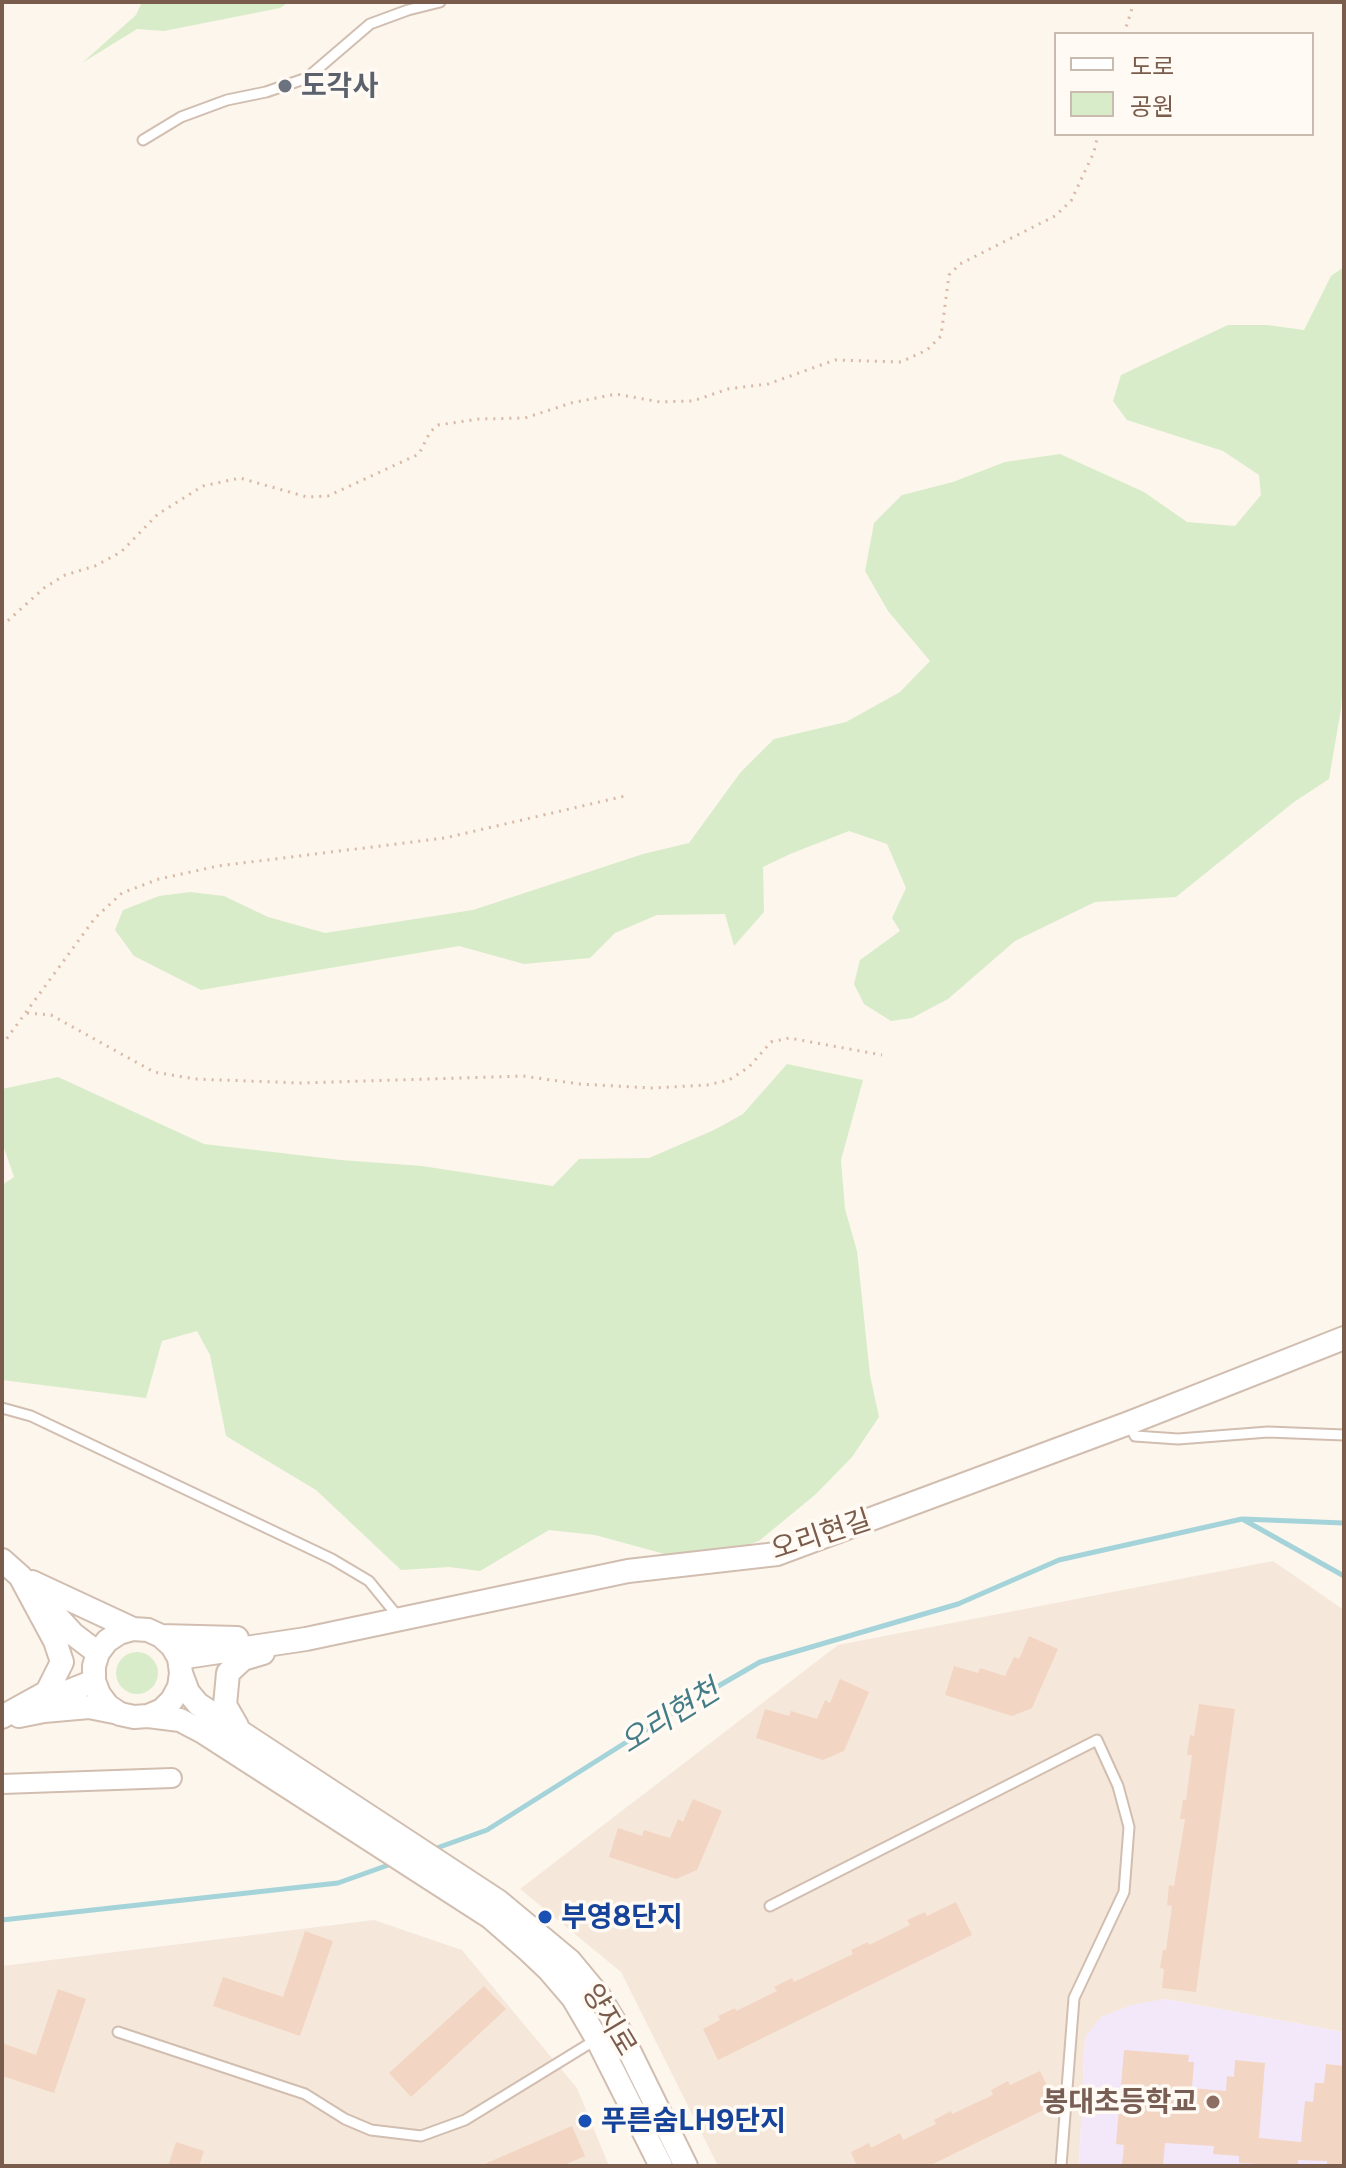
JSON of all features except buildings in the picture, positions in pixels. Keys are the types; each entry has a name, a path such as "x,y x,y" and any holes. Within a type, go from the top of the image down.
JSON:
{"street":[{"name":"오리현길","path":"180,1666 628,1571 777,1554 1129,1423 1344,1338"},
{"path":"2,1560 73,1634 98,1653"},
{"path":"20,1576 133,1629"},
{"path":"2,1718 47,1692 62,1662 55,1641 20,1576"},
{"path":"120,1714 108,1706 94,1681 98,1653 107,1641 119,1633 133,1629 148,1630 172,1646 188,1692 198,1704 245,1735"},
{"path":"161,1636 306,1639"},
{"path":"303,1785 245,1735 232,1721 225,1705 228,1673 243,1659 306,1639"},
{"path":"148,1716 162,1710 172,1700 179,1687 180,1666"},
{"path":"2,1718 94,1681"},
{"path":"2,1718 89,1707 134,1717 180,1720 303,1785 494,1909"},
{"path":"2,1784 172,1778"},
{"name":"양지로","path":"494,1909 570,1961 599,1996 686,2166"},
{"name":"양지로","path":"494,1909 573,1998 661,2166"},
{"path":"597,2039 617,2026"}],"lane":[{"path":"143,140 181,117 227,100 266,92 307,78 370,24 440,2"},
{"path":"2,1408 31,1416 332,1559 369,1581 400,1619"},
{"path":"1129,1423 1135,1436 1178,1439 1268,1432 1344,1435"},
{"path":"770,1906 1097,1740 1118,1786 1129,1827 1124,1892 1074,1998 1061,2166"},
{"path":"118,2032 305,2094 345,2119 371,2130 421,2136 465,2120 597,2039"}],"path":[{"path":"1125,32 1134,2"},
{"path":"2,626 44,588 65,575 95,566 121,552 158,514 203,486 240,478 307,497 328,496 419,454 430,432 438,425 479,419 525,418 571,403 616,394 660,402 693,401 728,389 768,384 835,360 901,362 927,350 941,336 949,275 968,260 1055,216 1071,201 1094,152 1098,136"},
{"path":"2,1045 95,918 122,893 159,879 218,866 445,838 625,796"},
{"path":"27,1013 51,1015 154,1072 195,1079 301,1083 523,1076 580,1084 652,1088 707,1085 729,1080 749,1067 771,1042 789,1038 882,1055"}],"shaded area":[{"path":"1273,1561 1344,1610 1344,2032 1165,1999 1085,2037 1079,2166 718,2166 621,1972 520,1889 838,1645"},
{"path":"374,1920 462,1950 577,2088 609,2166 2,2166 2,1966"},
{"name":"봉대초등학교","path":"1165,1999 1344,2032 1344,2166 1079,2166 1085,2037 1101,2017 1131,2005"}],"green space":[{"path":"142,2 289,2 280,8 164,31 137,29 82,63 136,15"},
{"path":"1344,267 1344,656 1341,709 1329,779 1294,802 1176,897 1095,902 1015,941 948,999 912,1018 891,1021 864,1004 854,984 860,960 900,931 892,918 906,888 887,844 849,831 763,867 764,912 734,946 725,914 657,915 615,933 590,958 524,964 459,946 201,990 134,956 115,930 123,910 159,896 190,892 224,896 268,917 325,933 473,910 643,854 689,843 740,773 774,739 846,722 900,692 930,661 888,611 865,571 874,523 902,495 953,482 1005,462 1060,454 1144,492 1187,522 1235,526 1261,495 1259,475 1223,451 1127,420 1113,401 1121,375 1228,325 1267,325 1304,330 1331,276"},
{"path":"787,1064 863,1080 841,1160 845,1209 857,1251 870,1375 879,1417 852,1457 816,1494 759,1541 694,1562 595,1535 549,1530 480,1571 449,1567 401,1570 316,1490 226,1436 210,1355 197,1331 162,1341 146,1398 2,1380 2,1185 14,1177 2,1142 2,1089 58,1077 204,1144 422,1166 553,1186 579,1159 649,1158 714,1130 743,1114"},
{"path":"137,1652 152,1658 158,1673 152,1688 137,1694 122,1688 116,1673 122,1658"}],"waterway":[{"name":"오리현천","path":"434,1849 487,1830 682,1707 760,1662 958,1604 1059,1560 1242,1519 1344,1523"},
{"path":"1244,1520 1344,1576"},
{"name":"오리현천","path":"2,1920 338,1883 394,1863"}],"place":[{"name":"도각사","path":"285,86"},
{"name":"부영8단지","path":"545,1917"},
{"name":"봉대초등학교","path":"1213,2102"},
{"name":"푸른숨LH9단지","path":"585,2121"}]}
